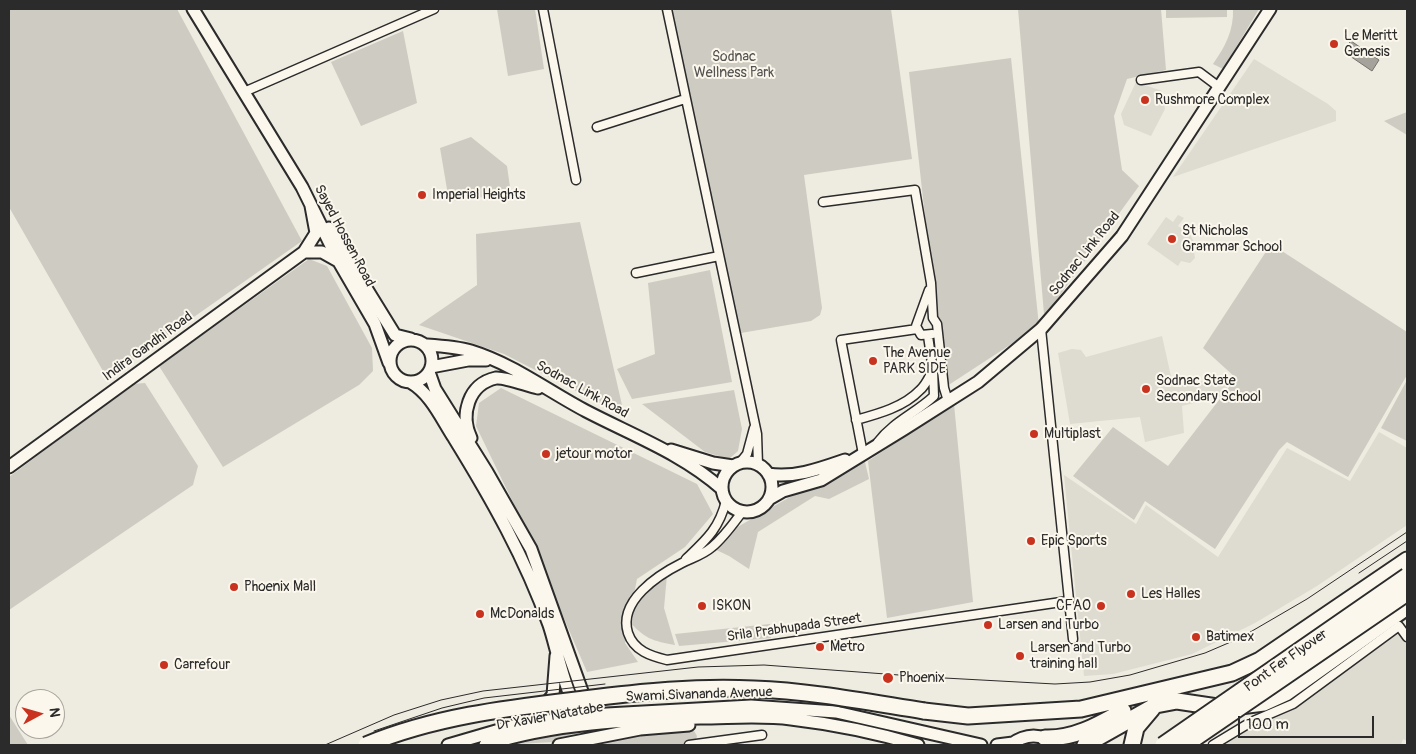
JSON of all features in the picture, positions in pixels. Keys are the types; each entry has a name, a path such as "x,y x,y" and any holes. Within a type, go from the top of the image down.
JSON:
{"highway":[{"path":"366,745 416,727 450,718 515,707 664,690 752,688 788,691 968,716 1081,709 1232,673 1260,660 1407,560"},
{"name":"Pont Fer Flyover","path":"1163,745 1407,576"},
{"name":"Pont Fer Flyover","path":"1185,745 1407,593"},
{"path":"1085,745 1129,718 1156,705 1177,701 1224,708 1264,703 1286,693 1407,607"},
{"path":"1051,741 1075,735 1132,706 1194,682"},
{"path":"1132,745 1136,728 1156,705"}],"main road":[{"path":"193,9 302,187"},
{"name":"Sodnac Link Road","path":"769,499 783,491 822,480 978,382 1041,329 1122,236 1270,9"},
{"name":"Sayed Hossen Road","path":"302,187 339,262 375,324 390,363"},
{"name":"Sayed Hossen Road","path":"302,187 348,257 392,331 395,335 411,339"},
{"name":"Indira Gandhi Road","path":"9,467 304,252 316,233 311,206"},
{"path":"304,252 322,252 339,262"},
{"path":"410,382 421,380 430,369 432,359 426,345 411,339 404,340 393,349 390,363 397,377 410,382 426,394 485,490 520,553 545,613 574,704 581,717 596,723"},
{"name":"Sodnac Link Road","path":"426,345 469,351 496,360 557,393 585,411 656,445 708,476 722,489"},
{"name":"Sodnac Link Road","path":"430,369 468,360 496,360"},
{"path":"430,369 436,389 487,472 530,549 583,694 584,703 581,717 567,727"},
{"path":"487,472 469,432 465,414 471,395 484,383 498,378 557,393"},
{"name":"Sodnac Link Road","path":"656,445 713,463 736,465"},
{"name":"Sodnac Link Road","path":"768,474 783,476 805,473 861,455"},
{"path":"736,465 758,465 768,474 772,486 769,499 760,508 742,512 730,506 726,501 722,489 725,476 736,465"},
{"path":"513,726 539,711 553,695 556,652"},
{"path":"573,664 585,678 592,695 600,702 608,707 632,712"},
{"name":"Swami Sivananda Avenue","path":"448,745 513,726 632,712 709,707 786,707 836,712 981,745"},
{"path":"559,745 640,729 763,717"},
{"name":"Dr Xavier Natatabe","path":"485,745 516,736 596,723 638,719 763,717 792,719 883,735 918,745"},
{"path":"997,745 1012,744 1028,736 1051,741"}],"street":[{"path":"244,92 434,9"},
{"path":"543,9 576,180"},
{"path":"666,9 755,423 758,465"},
{"path":"1140,80 1199,72 1219,87"},
{"path":"597,127 685,99"},
{"path":"823,202 915,190 931,283 933,318 936,324 948,401"},
{"path":"636,273 719,256"},
{"path":"931,283 920,317 916,323 917,330 921,335 928,336 936,330"},
{"path":"920,317 927,315 933,318"},
{"path":"1041,329 1073,639"},
{"path":"861,455 841,340 917,330"},
{"path":"874,447 889,428 920,410 934,396 933,370 928,336"},
{"path":"856,420 889,411 920,390 933,370"},
{"path":"934,389 948,401"},
{"path":"736,465 747,454 755,423"},
{"path":"682,562 709,537 721,520 726,501"},
{"path":"682,562 711,548 742,512"},
{"name":"Srila Prabhupada Street","path":"682,562 660,576 641,592 628,612 626,626 629,636 644,653 667,660 1068,601"},
{"path":"1213,745 1251,722 1293,704 1399,626 1407,637"},
{"path":"688,745 707,744 762,735"}],"shaded area":[{"path":"1351,41 1379,60 1372,71 1344,52"},
{"path":"1254,59 1328,104 1336,111 1336,121 1173,177"},
{"name":"Rushmore Complex","path":"1136,82 1162,91 1165,109 1151,136 1124,125 1121,114"},
{"name":"St Nicholas Grammar School","path":"1178,215 1184,218 1178,226 1190,234 1194,243 1190,248 1194,252 1195,258 1190,263 1181,261 1178,266 1147,244 1166,217 1173,222"},
{"name":"Sodnac State Secondary School","path":"1162,336 1172,381 1187,384 1224,377 1229,394 1182,406 1184,433 1145,442 1140,417 1070,424 1058,353 1072,349 1081,350 1086,357"},
{"path":"1379,432 1407,448 1407,525 1317,586 1255,623 1192,654 1113,674 1084,676 1064,475 1136,524 1146,505 1218,557 1287,448 1350,481"},
{"path":"1407,624 1407,741 1403,739 1401,745 1222,745 1276,714"}],"green space":[{"path":"9,9 177,9 302,241 107,378 9,207"},
{"path":"497,9 535,9 544,69 508,76"},
{"name":"Sodnac Wellness Park","path":"667,9 891,9 912,159 804,175 822,308 820,315 811,321 735,334"},
{"path":"1018,9 1161,9 1166,70 1127,79 1114,116 1122,170 1139,186 1055,302 1044,314"},
{"path":"1166,9 1227,9 1227,17 1166,18"},
{"path":"1233,9 1259,9 1223,69 1213,64 1228,38 1232,24"},
{"path":"403,31 417,103 361,126 331,62"},
{"path":"1011,58 1039,326 944,388 909,72"},
{"path":"1407,112 1407,135 1384,121"},
{"path":"471,137 507,166 511,194 449,201 440,148"},
{"path":"580,222 625,416 504,354 419,325 477,285 476,234"},
{"path":"1271,244 1407,332 1407,375 1348,477 1287,442 1279,450 1215,549 1145,501 1134,520 1073,476 1113,427 1168,466 1236,378 1203,348"},
{"path":"309,259 327,266 372,348 373,371 359,385 223,467 159,366"},
{"path":"710,270 732,382 632,399 617,369 655,354 648,283"},
{"path":"1407,380 1407,441 1381,428"},
{"path":"145,383 198,466 193,485 9,610 9,477 133,384"},
{"path":"501,388 697,484 713,514 685,547 637,579 630,614 636,600 667,575 664,608 675,645 649,638 629,621 625,643 638,662 587,672 522,521 476,426 479,403"},
{"path":"734,390 742,429 738,451 729,459 705,452 642,404"},
{"path":"954,404 973,602 887,618 868,461"},
{"path":"864,458 869,479 829,499 815,496 758,532 749,569 729,556 706,545 790,497 819,485"},
{"path":"770,624 771,638 679,646 675,634"},
{"path":"9,715 15,724 15,739 24,739 28,745 9,745"},
{"path":"646,724 574,741 497,745 565,732"},
{"path":"693,729 697,736 695,743 676,745 583,745 646,733"}],"tram line":[{"path":"325,745 394,715 441,700 483,691 698,667 764,665 1055,684 1090,682 1130,675 1205,653 1240,638 1307,599 1407,532"},
{"path":"1359,573 1407,541"},
{"path":"374,731 442,708 484,698 605,684"}],"place":[{"name":"Le Meritt Genesis","path":"1334,44"},
{"name":"Rushmore Complex","path":"1145,100"},
{"name":"Imperial Heights","path":"422,195"},
{"name":"St Nicholas Grammar School","path":"1172,239"},
{"name":"The Avenue PARK SIDE","path":"873,361"},
{"name":"Sodnac State Secondary School","path":"1146,389"},
{"name":"Multiplast","path":"1034,434"},
{"name":"jetour motor","path":"546,454"},
{"name":"Epic Sports","path":"1031,541"},
{"name":"Phoenix Mall","path":"234,587"},
{"name":"Les Halles","path":"1131,594"},
{"name":"ISKON","path":"702,606"},
{"name":"CFAO","path":"1101,606"},
{"name":"McDonalds","path":"480,614"},
{"name":"Larsen and Turbo","path":"988,625"},
{"name":"Batimex","path":"1196,637"},
{"name":"Metro","path":"820,647"},
{"name":"Larsen and Turbo training hall","path":"1020,656"},
{"name":"Carrefour","path":"164,665"},
{"name":"Phoenix","path":"888,678"}]}
